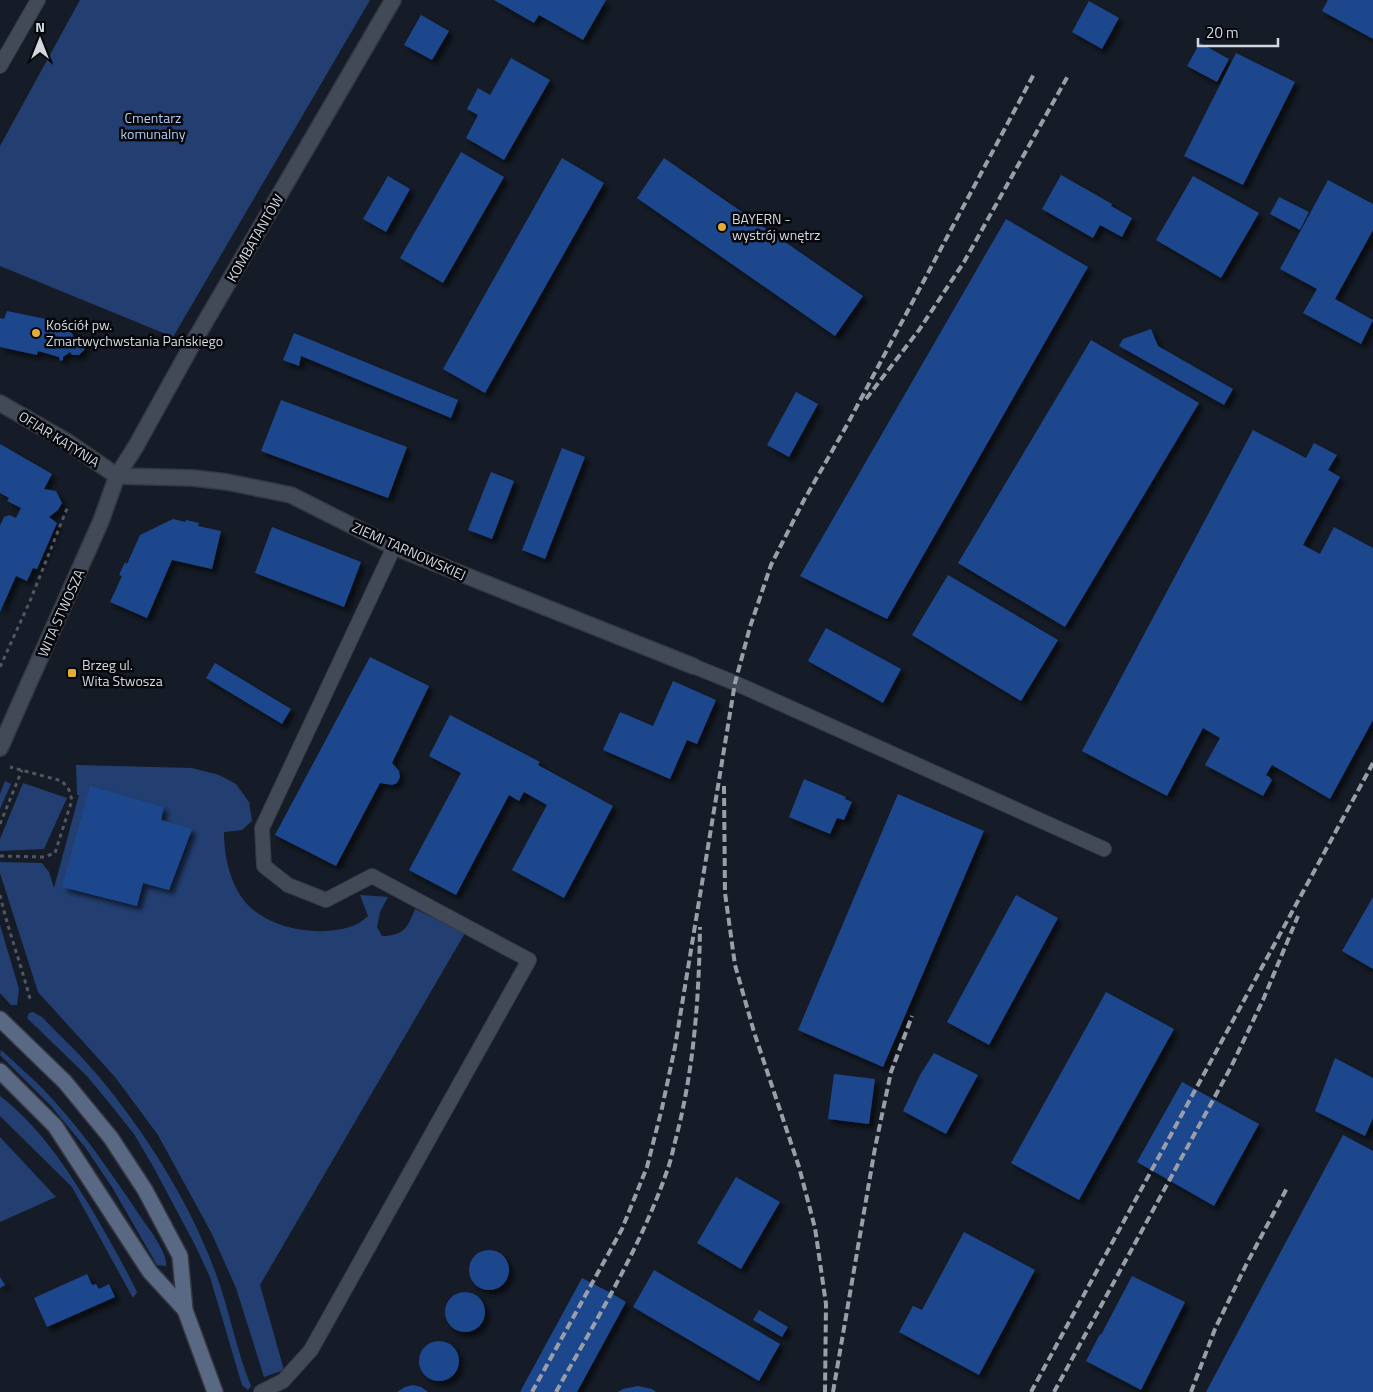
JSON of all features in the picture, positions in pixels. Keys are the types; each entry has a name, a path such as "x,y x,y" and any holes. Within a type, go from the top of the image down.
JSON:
{"main road":[{"path":"0,1019 64,1082 112,1138 145,1190 180,1256 185,1310 215,1392"},
{"path":"0,1071 55,1126 150,1272 185,1310"}],"street":[{"name":"KOMBATANTÓW","path":"117,476 394,0"},
{"name":"OFIAR KATYNIA","path":"0,403 66,441 117,476"},
{"name":"ZIEMI TARNOWSKIEJ","path":"117,476 194,478 227,482 291,495 394,547 693,666"},
{"name":"WITA STWOSZA","path":"0,748 98,530 117,476"}],"lane":[{"path":"0,66 38,0"},
{"path":"261,1392 283,1381 311,1350 529,960 372,876 326,900 288,885 264,866 262,828 394,547"},
{"path":"693,666 735,683 1104,849"}],"path":[{"path":"0,667 30,601 68,506"},
{"path":"0,856 44,857 56,853 72,800 69,790 62,781 7,766"},
{"path":"0,824 22,770"},
{"path":"0,895 30,999"}],"green space":[{"name":"Cmentarz komunalny","path":"80,0 370,0 173,337 0,266 0,146"},
{"path":"76,765 192,768 219,775 236,784 249,802 252,821 242,830 224,832 229,870 236,888 247,904 257,913 270,920 298,929 313,931 342,929 357,924 368,916 360,895 388,897 380,912 377,927 382,936 389,936 404,929 415,909 465,933 260,1285 284,1370 264,1377 236,1288 212,1234 158,1135 115,1077 38,992 0,873 0,862 42,863 49,872 54,888 79,795 77,795"},
{"path":"5,781 11,784 0,809 0,794"},
{"path":"23,783 67,798 44,849 0,851 0,839"},
{"path":"0,925 19,989 17,1005 11,1005 0,993"},
{"path":"33,1012 42,1017 100,1078 149,1144 178,1191 203,1241 219,1281 251,1386 248,1390 242,1385 210,1277 154,1168 134,1134 86,1075 27,1018 29,1013"},
{"path":"1,1050 43,1089 83,1135 154,1236 164,1255 166,1266 157,1265 112,1187 85,1147 51,1106 0,1055"},
{"path":"0,1096 27,1120 72,1177 132,1281 137,1292 133,1298 72,1187 0,1116"},
{"path":"0,1137 56,1197 0,1222"}],"building":[{"path":"494,0 606,0 583,40 539,15 534,23"},
{"path":"1328,0 1373,0 1373,39 1322,11"},
{"path":"1089,1 1119,18 1102,49 1072,32"},
{"path":"421,15 449,31 432,60 404,45"},
{"path":"1200,43 1229,59 1217,82 1187,66"},
{"path":"1236,53 1295,82 1243,185 1184,156"},
{"path":"511,58 550,80 504,160 466,138 478,115 467,109 478,88 490,95"},
{"path":"461,152 504,177 443,283 400,258"},
{"path":"562,158 604,183 485,393 443,369"},
{"path":"664,158 863,296 835,336 637,198"},
{"path":"1061,175 1112,204 1111,206 1132,218 1122,237 1100,225 1093,238 1042,209"},
{"path":"388,176 410,189 386,232 363,219"},
{"path":"1193,176 1259,213 1221,278 1156,240"},
{"path":"1328,180 1373,204 1373,230 1335,299 1373,320 1361,344 1303,313 1317,289 1280,269"},
{"path":"1279,197 1309,212 1300,230 1270,214"},
{"path":"1006,219 1088,267 887,619 800,576"},
{"name":"Kościół pw. Zmartwychwstania Pańskiego","path":"7,311 46,319 45,322 66,328 69,325 72,326 70,330 74,337 84,340 85,349 79,355 72,355 70,352 60,361 59,357 38,351 37,355 0,347 0,318 4,319"},
{"path":"1151,329 1158,346 1233,389 1224,405 1119,346 1123,339"},
{"path":"294,333 458,400 451,418 301,356 299,366 283,360"},
{"path":"1091,340 1199,403 1065,627 958,563"},
{"path":"796,392 818,404 789,457 767,445"},
{"path":"281,400 407,447 388,498 261,451"},
{"path":"1253,430 1306,458 1314,443 1337,455 1328,470 1340,477 1303,545 1320,554 1334,527 1373,548 1373,720 1330,799 1272,765 1266,775 1272,780 1263,796 1205,765 1220,738 1203,728 1167,796 1082,751"},
{"path":"0,444 52,474 44,489 56,491 62,503 58,510 49,517 57,523 37,569 33,568 27,581 16,576 0,612 0,526 4,517 9,515 16,518 21,508 7,501 9,498 0,493"},
{"path":"562,448 585,457 545,559 522,550"},
{"path":"491,472 514,481 492,539 468,530"},
{"path":"173,519 199,523 198,526 221,531 212,569 172,560 147,618 110,602 122,576 119,575 125,562 127,564 140,535"},
{"path":"272,527 361,562 344,607 255,573"},
{"path":"948,575 1058,640 1021,701 912,635"},
{"path":"826,628 901,669 883,703 808,661"},
{"path":"370,657 429,686 392,763 399,771 400,777 397,783 392,785 380,783 336,866 275,835"},
{"path":"215,663 291,709 282,724 206,678"},
{"path":"673,681 716,700 697,744 687,740 670,779 603,750 620,712 653,726"},
{"path":"450,715 540,762 538,765 613,806 564,898 512,870 547,805 524,792 519,801 509,795 456,895 409,870 461,773 429,756"},
{"path":"804,779 846,797 845,799 852,802 844,820 837,818 830,834 789,817"},
{"path":"90,786 164,807 161,820 192,829 169,890 143,883 137,906 62,887"},
{"path":"898,794 984,831 883,1067 798,1030"},
{"path":"1016,895 1058,918 989,1045 947,1022"},
{"path":"1373,897 1373,969 1342,951"},
{"path":"1106,992 1174,1029 1079,1200 1011,1163"},
{"path":"934,1053 978,1075 946,1134 903,1111 920,1075"},
{"path":"1335,1058 1373,1078 1373,1118 1365,1136 1315,1111"},
{"path":"834,1074 875,1079 869,1124 828,1119"},
{"path":"1182,1082 1259,1124 1214,1206 1137,1162"},
{"path":"1343,1135 1373,1151 1373,1392 1206,1392"},
{"path":"736,1177 780,1202 741,1269 697,1243"},
{"path":"964,1232 1035,1270 979,1375 899,1332 913,1306 922,1310"},
{"path":"493,1250 500,1253 506,1259 509,1270 508,1278 500,1287 493,1290 485,1290 478,1287 470,1278 469,1266 472,1259 481,1251"},
{"path":"654,1270 780,1344 759,1381 633,1307"},
{"path":"87,1274 92,1285 96,1284 99,1289 109,1284 115,1297 47,1327 34,1298"},
{"path":"1132,1276 1185,1302 1141,1390 1086,1361"},
{"path":"0,1277 5,1285 0,1288"},
{"path":"582,1278 626,1302 577,1392 520,1392"},
{"path":"469,1292 476,1295 482,1301 485,1312 484,1320 476,1329 469,1332 461,1332 454,1329 446,1320 445,1308 448,1301 457,1293"},
{"path":"759,1310 788,1327 782,1337 753,1320"},
{"path":"443,1341 450,1344 456,1350 459,1361 458,1369 450,1378 443,1381 435,1381 428,1378 420,1369 419,1357 422,1350 431,1342"},
{"path":"413,1385 421,1387 428,1392 397,1392 405,1387"},
{"path":"638,1386 652,1389 656,1392 618,1392 623,1389"}],"railway":[{"path":"532,1392 622,1229 647,1167 675,1047 735,683 750,627 771,565 804,500 847,425 1035,72"},
{"path":"866,399 919,330 964,262 1069,74"},
{"path":"1031,1392 1373,763"},
{"path":"724,786 725,893 735,965 754,1032 799,1167 815,1228 826,1304 825,1392"},
{"path":"1054,1392 1231,1067 1263,1000 1298,916"},
{"path":"556,1392 631,1256 670,1163 682,1112 691,1060 697,1007 700,927"},
{"path":"833,1392 875,1148 891,1072 912,1016"},
{"path":"1191,1392 1215,1329 1287,1188"}],"place":[{"name":"BAYERN - wystrój wnętrz","path":"722,227"},
{"name":"Kościół pw. Zmartwychwstania Pańskiego","path":"36,333"},
{"name":"Brzeg ul. Wita Stwosza","path":"72,673"}]}
